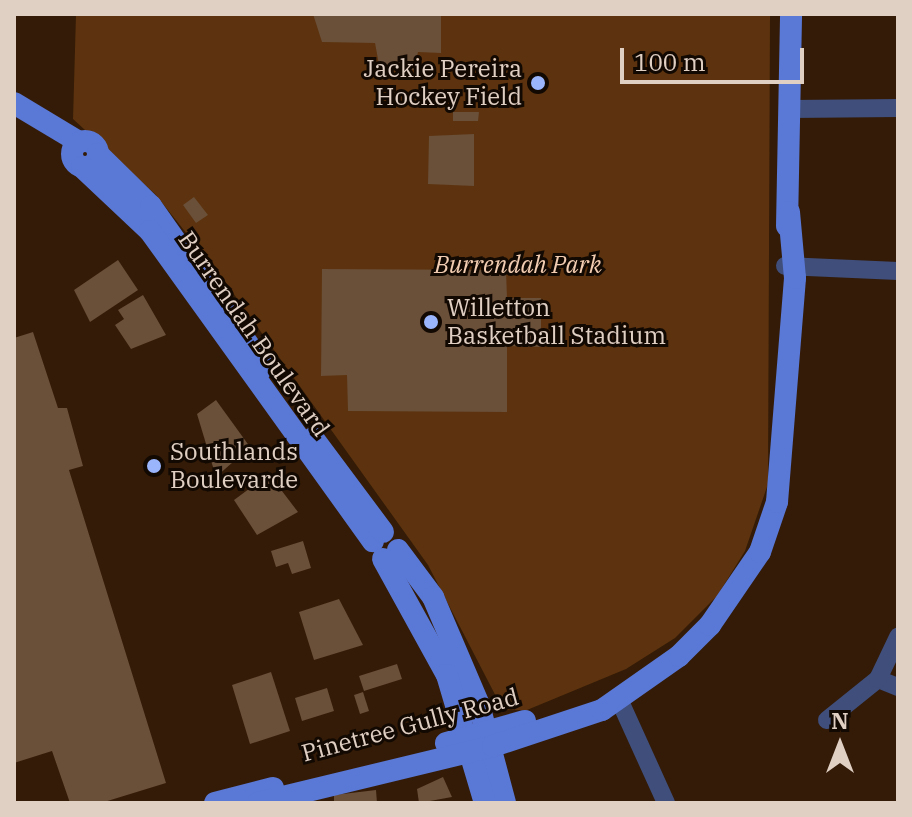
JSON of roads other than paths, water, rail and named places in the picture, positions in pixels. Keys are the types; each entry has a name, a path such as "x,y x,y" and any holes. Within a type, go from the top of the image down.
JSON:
{"main road":[{"name":"Pinetree Gully Road","path":"215,803 602,710 679,656 722,611 760,552 786,450 791,14"},
{"name":"Burrendah Boulevard","path":"14,103 83,156 150,231 384,546 481,741 505,803"},
{"name":"Burrendah Boulevard","path":"14,122 41,132 83,156"},
{"name":"Pinetree Gully Road","path":"258,803 315,792 481,741"},
{"name":"Burrendah Boulevard","path":"481,741 485,803"}],"street":[{"path":"791,109 898,108"},
{"path":"790,276 898,271"},
{"path":"827,720 878,679 898,637"},
{"path":"878,679 898,687"},
{"path":"618,697 666,803"}],"place":[{"name":"Jackie Pereira Hockey Field","path":"538,83"},
{"name":"Willetton Basketball Stadium","path":"431,322"},
{"name":"Southlands Boulevarde","path":"154,466"}],"park label":[{"name":"Burrendah Park","path":"518,265"}]}
